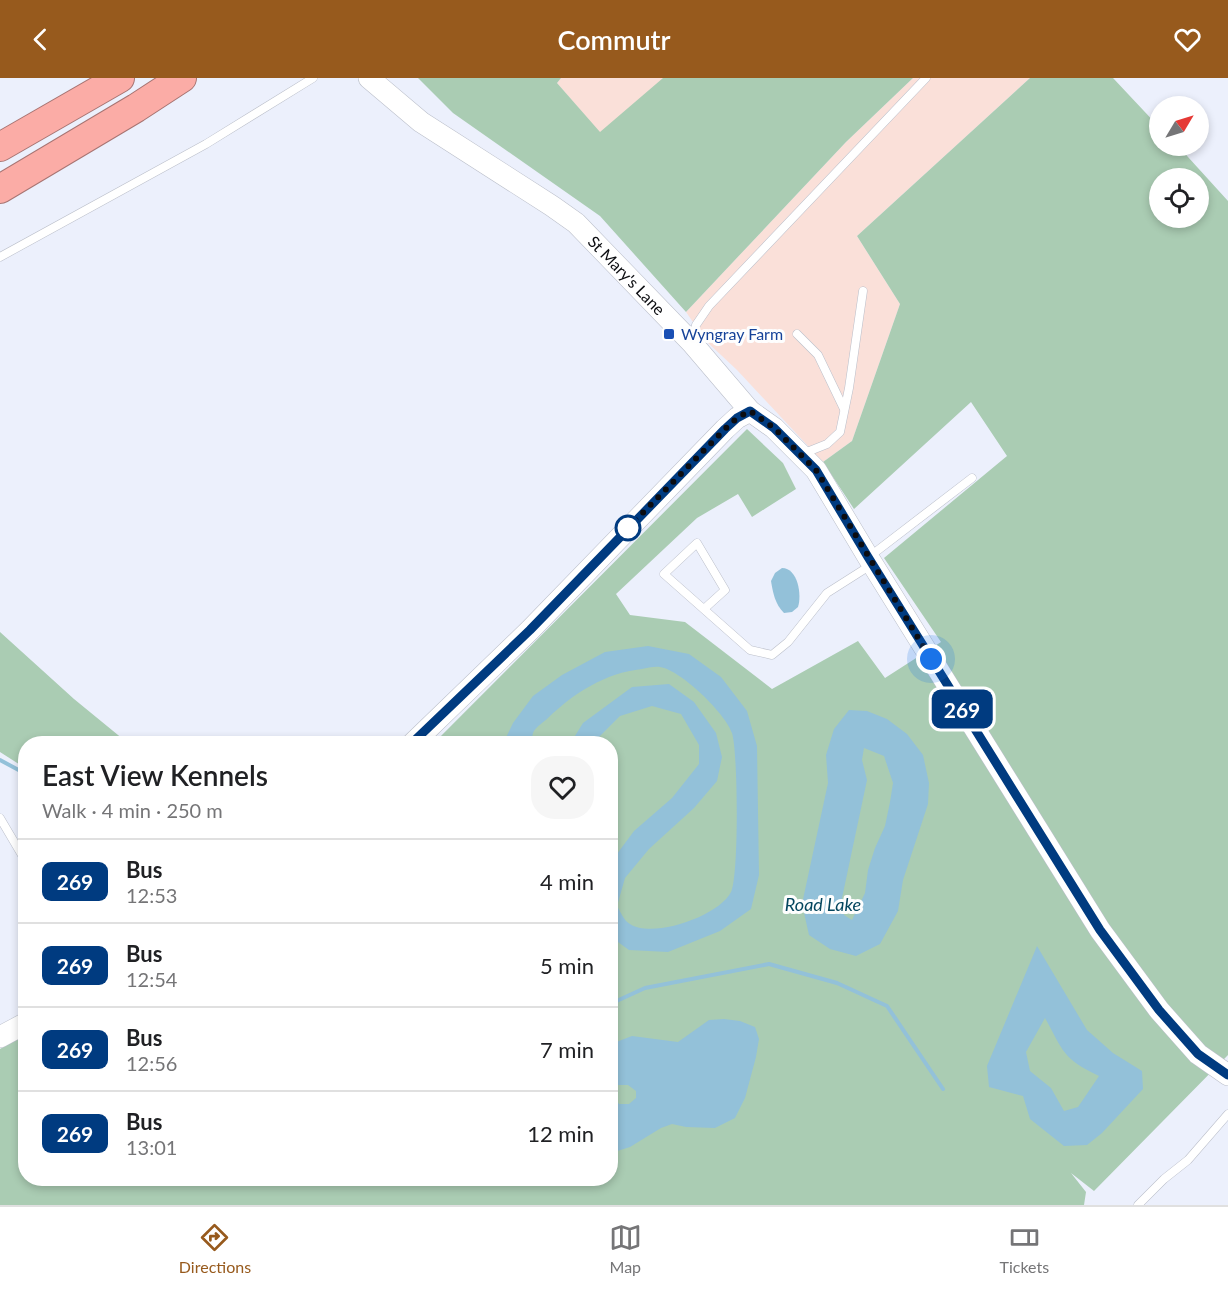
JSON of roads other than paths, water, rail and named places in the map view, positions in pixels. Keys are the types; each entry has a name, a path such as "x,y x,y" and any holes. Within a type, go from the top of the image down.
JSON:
{"highway":[{"path":"0,147 120,78"},
{"path":"0,189 182,78"}],"main road":[{"name":"St Mary's Lane","path":"369,78 421,122 576,223 692,343 750,411 774,428 816,470 870,561 1100,930 1159,1010 1198,1054 1228,1075"},
{"path":"419,736 530,630 725,429 737,418 750,411"},
{"path":"0,1037 18,1027"}],"lane":[{"path":"0,257 206,144 313,78"},
{"path":"692,343 696,325 709,306 926,78"},
{"path":"802,454 827,444 840,432 862,291"},
{"path":"797,334 818,355 844,410"},
{"path":"704,609 725,590 697,543 664,574 750,650 772,655 788,642 827,593 972,478"},
{"path":"0,818 18,848"},
{"path":"1138,1205 1164,1179 1188,1160 1228,1114"}],"water":[{"path":"782,568 792,572 798,583 798,607 792,612 784,613 781,610 773,590 771,581 775,573"},
{"path":"648,646 689,654 721,677 747,711 757,746 759,875 751,909 720,931 668,952 629,950 618,942 618,908 628,923 640,928 669,927 700,917 724,901 731,892 734,882 736,840 736,763 732,733 721,715 702,694 679,676 660,667 651,667 615,675 579,693 537,727 533,736 507,736 513,723 533,696 562,675 605,652"},
{"path":"669,684 694,702 716,733 722,757 717,781 694,808 649,849 625,878 618,902 618,853 634,831 672,798 699,764 699,745 681,714 652,706 620,716 600,736 575,736 583,723 632,687"},
{"name":"Road Lake","path":"849,710 867,711 887,719 907,734 923,755 929,783 928,804 903,880 898,911 880,944 856,956 830,949 809,935 802,904 828,783 826,755 834,729","holes":["864,748 884,756 893,783 890,802 885,826 868,870 865,893 852,920 844,915 842,898 867,780 862,760"]},
{"path":"1037,946 1087,1030 1113,1053 1142,1071 1143,1089 1102,1133 1087,1145 1064,1146 1030,1119 1023,1096 989,1087 987,1066","holes":["1045,1018 1065,1053 1078,1064 1099,1076 1078,1107 1064,1111 1051,1088 1030,1071 1026,1052"]},
{"path":"709,1020 740,1021 755,1027 759,1039 756,1057 745,1098 735,1118 715,1128 672,1124 630,1147 618,1151 618,1102 629,1104 636,1098 636,1091 628,1085 618,1085 618,1041 632,1036 678,1042"}],"waterway":[{"path":"0,760 18,770"},
{"path":"618,1000 645,988 769,964 837,983 887,1006 943,1089"}],"place":[{"name":"Wyngray Farm","path":"669,334"}]}
